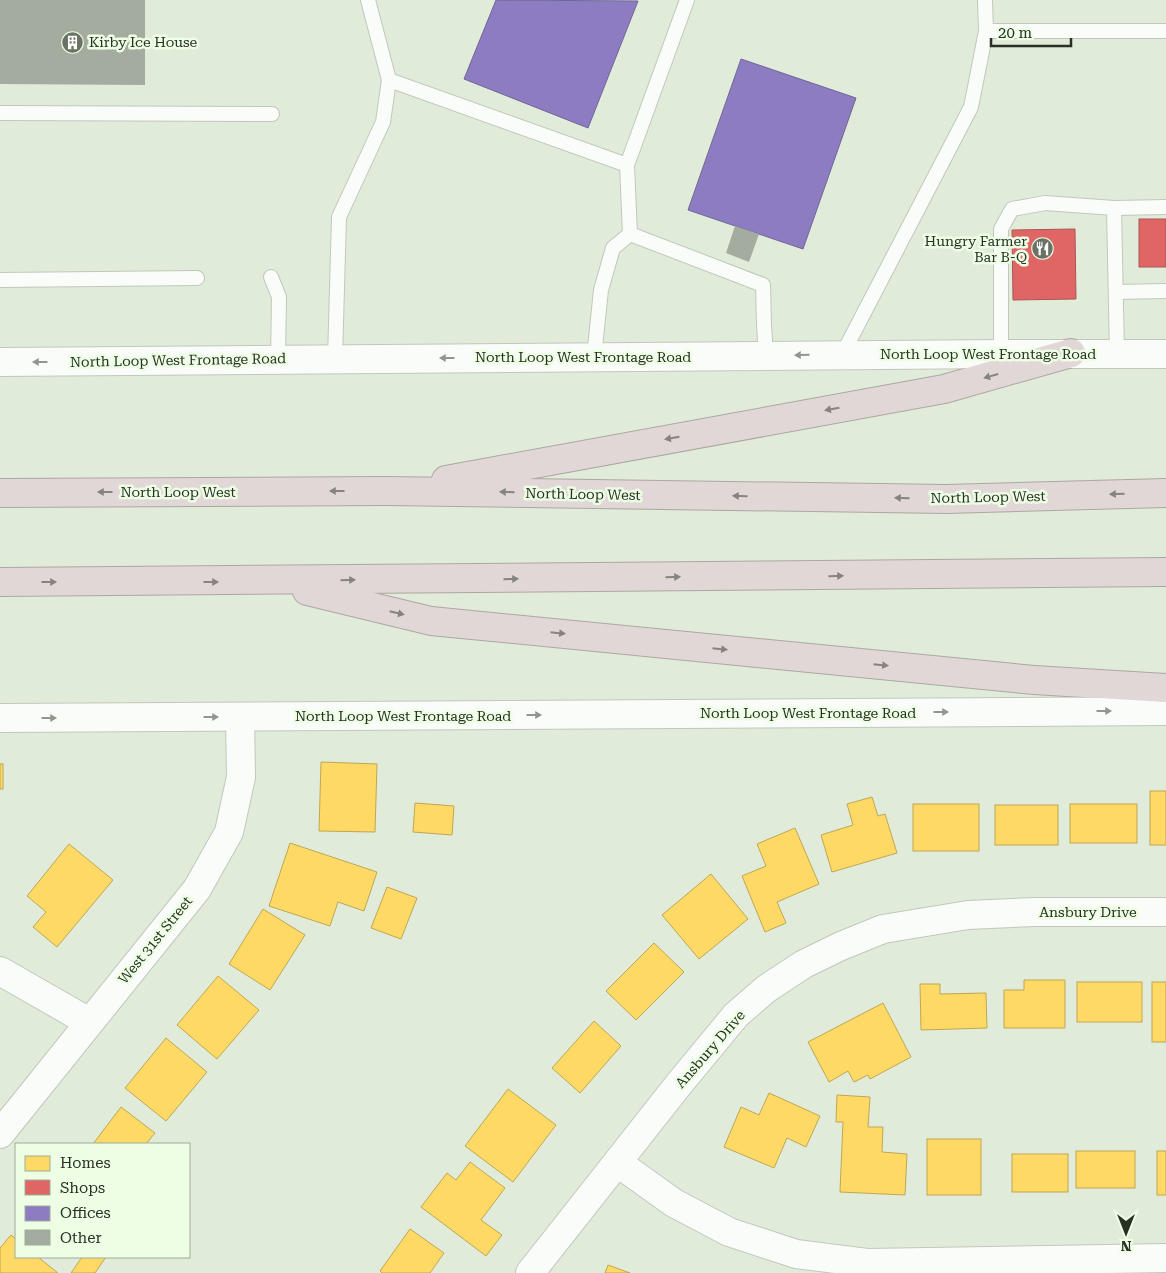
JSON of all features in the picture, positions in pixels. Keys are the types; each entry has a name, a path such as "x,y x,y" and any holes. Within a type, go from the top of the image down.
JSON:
{"highway":[{"path":"386,491 944,389 1071,353"},
{"name":"North Loop West","path":"0,493 386,491 946,499 1166,493"},
{"path":"0,582 1166,572"},
{"path":"264,581 432,621 1034,680 1166,688"}],"main road":[{"name":"North Loop West Frontage Road","path":"0,362 1071,353 1166,354"},
{"name":"North Loop West Frontage Road","path":"0,718 1166,711"},
{"name":"West 31st Street","path":"0,1134 197,889 229,832 242,778 240,717"},
{"name":"Ansbury Drive","path":"530,1273 736,1015 766,989 804,964 883,929 968,915 1034,912 1166,912"},
{"path":"0,971 89,1022"},
{"path":"618,1163 674,1203 729,1232 796,1254 867,1262 1166,1258"}],"lane":[{"path":"335,359 339,217 383,122 389,80 368,0"},
{"path":"630,234 627,165 687,0"},
{"path":"842,355 971,107 986,31 985,0"},
{"path":"986,31 1166,31"},
{"path":"389,80 627,165"},
{"path":"0,113 272,114"},
{"path":"1001,354 1001,229 1012,209 1045,203 1114,208 1166,207"},
{"path":"1114,208 1117,354"},
{"path":"630,234 763,285 766,356"},
{"path":"594,357 601,290 613,248 630,234"},
{"path":"271,277 279,297 278,359"},
{"path":"0,280 197,278"},
{"path":"1116,292 1166,291"}],"building: Homes":[{"path":"321,762 377,764 375,832 319,831"},
{"path":"0,764 3,764 3,789 0,789"},
{"path":"1150,791 1166,791 1166,845 1150,845"},
{"path":"872,797 878,816 885,814 897,853 832,872 821,835 853,825 847,804"},
{"path":"415,803 454,806 452,835 413,832"},
{"path":"913,804 979,804 979,851 913,851"},
{"path":"1070,804 1137,804 1137,843 1070,843"},
{"path":"995,805 1058,805 1058,845 995,845"},
{"path":"795,828 819,884 777,902 786,923 765,932 742,876 766,866 757,844"},
{"path":"290,843 377,872 364,911 338,902 330,926 269,906"},
{"path":"69,844 113,880 57,947 33,927 46,912 27,896"},
{"path":"711,874 748,919 699,959 662,915"},
{"path":"387,887 417,898 401,939 371,928"},
{"path":"263,909 305,935 270,990 229,964"},
{"path":"654,943 684,972 636,1020 606,991"},
{"path":"218,976 259,1010 217,1059 177,1025"},
{"path":"1024,980 1065,980 1065,1028 1004,1028 1004,990 1024,990"},
{"path":"1077,982 1142,982 1142,1022 1077,1022"},
{"path":"1152,982 1166,982 1166,1042 1152,1042"},
{"path":"920,984 940,984 940,994 986,993 987,1028 921,1030"},
{"path":"883,1003 911,1057 870,1079 868,1075 854,1082 848,1071 829,1082 808,1042"},
{"path":"594,1021 621,1046 580,1093 552,1068"},
{"path":"166,1038 207,1072 166,1121 125,1088"},
{"path":"508,1089 556,1125 513,1182 465,1146"},
{"path":"769,1093 820,1116 806,1147 787,1138 774,1168 724,1147 741,1107 759,1115"},
{"path":"837,1095 870,1097 868,1127 883,1127 882,1152 907,1154 905,1195 840,1192 843,1122 836,1122"},
{"path":"121,1107 155,1133 147,1143 94,1143"},
{"path":"927,1139 981,1139 981,1195 927,1195"},
{"path":"1076,1151 1135,1151 1135,1188 1076,1188"},
{"path":"1157,1151 1166,1151 1166,1195 1157,1195"},
{"path":"1012,1154 1068,1154 1068,1192 1012,1192"},
{"path":"470,1162 505,1188 481,1220 502,1235 486,1256 421,1207 447,1173 456,1180"},
{"path":"410,1229 444,1253 430,1273 382,1273 380,1271"},
{"path":"11,1235 15,1238 15,1258 39,1258 58,1273 0,1273 0,1248"},
{"path":"81,1258 105,1258 95,1273 71,1273"},
{"path":"608,1265 630,1273 605,1273"}],"building: Shops":[{"path":"1139,219 1166,219 1166,267 1139,267"},
{"path":"1075,229 1076,299 1013,300 1012,230"}],"building: Offices":[{"path":"496,0 638,1 588,128 464,79"},
{"path":"741,59 856,98 803,249 688,210"}],"building: Other":[{"name":"Kirby Ice House","path":"0,0 145,0 145,85 0,84"},
{"path":"735,226 759,234 749,262 726,253"}],"place":[{"name":"Kirby Ice House","path":"73,42"},
{"name":"Hungry Farmer Bar B-Q","path":"1043,249"}]}
